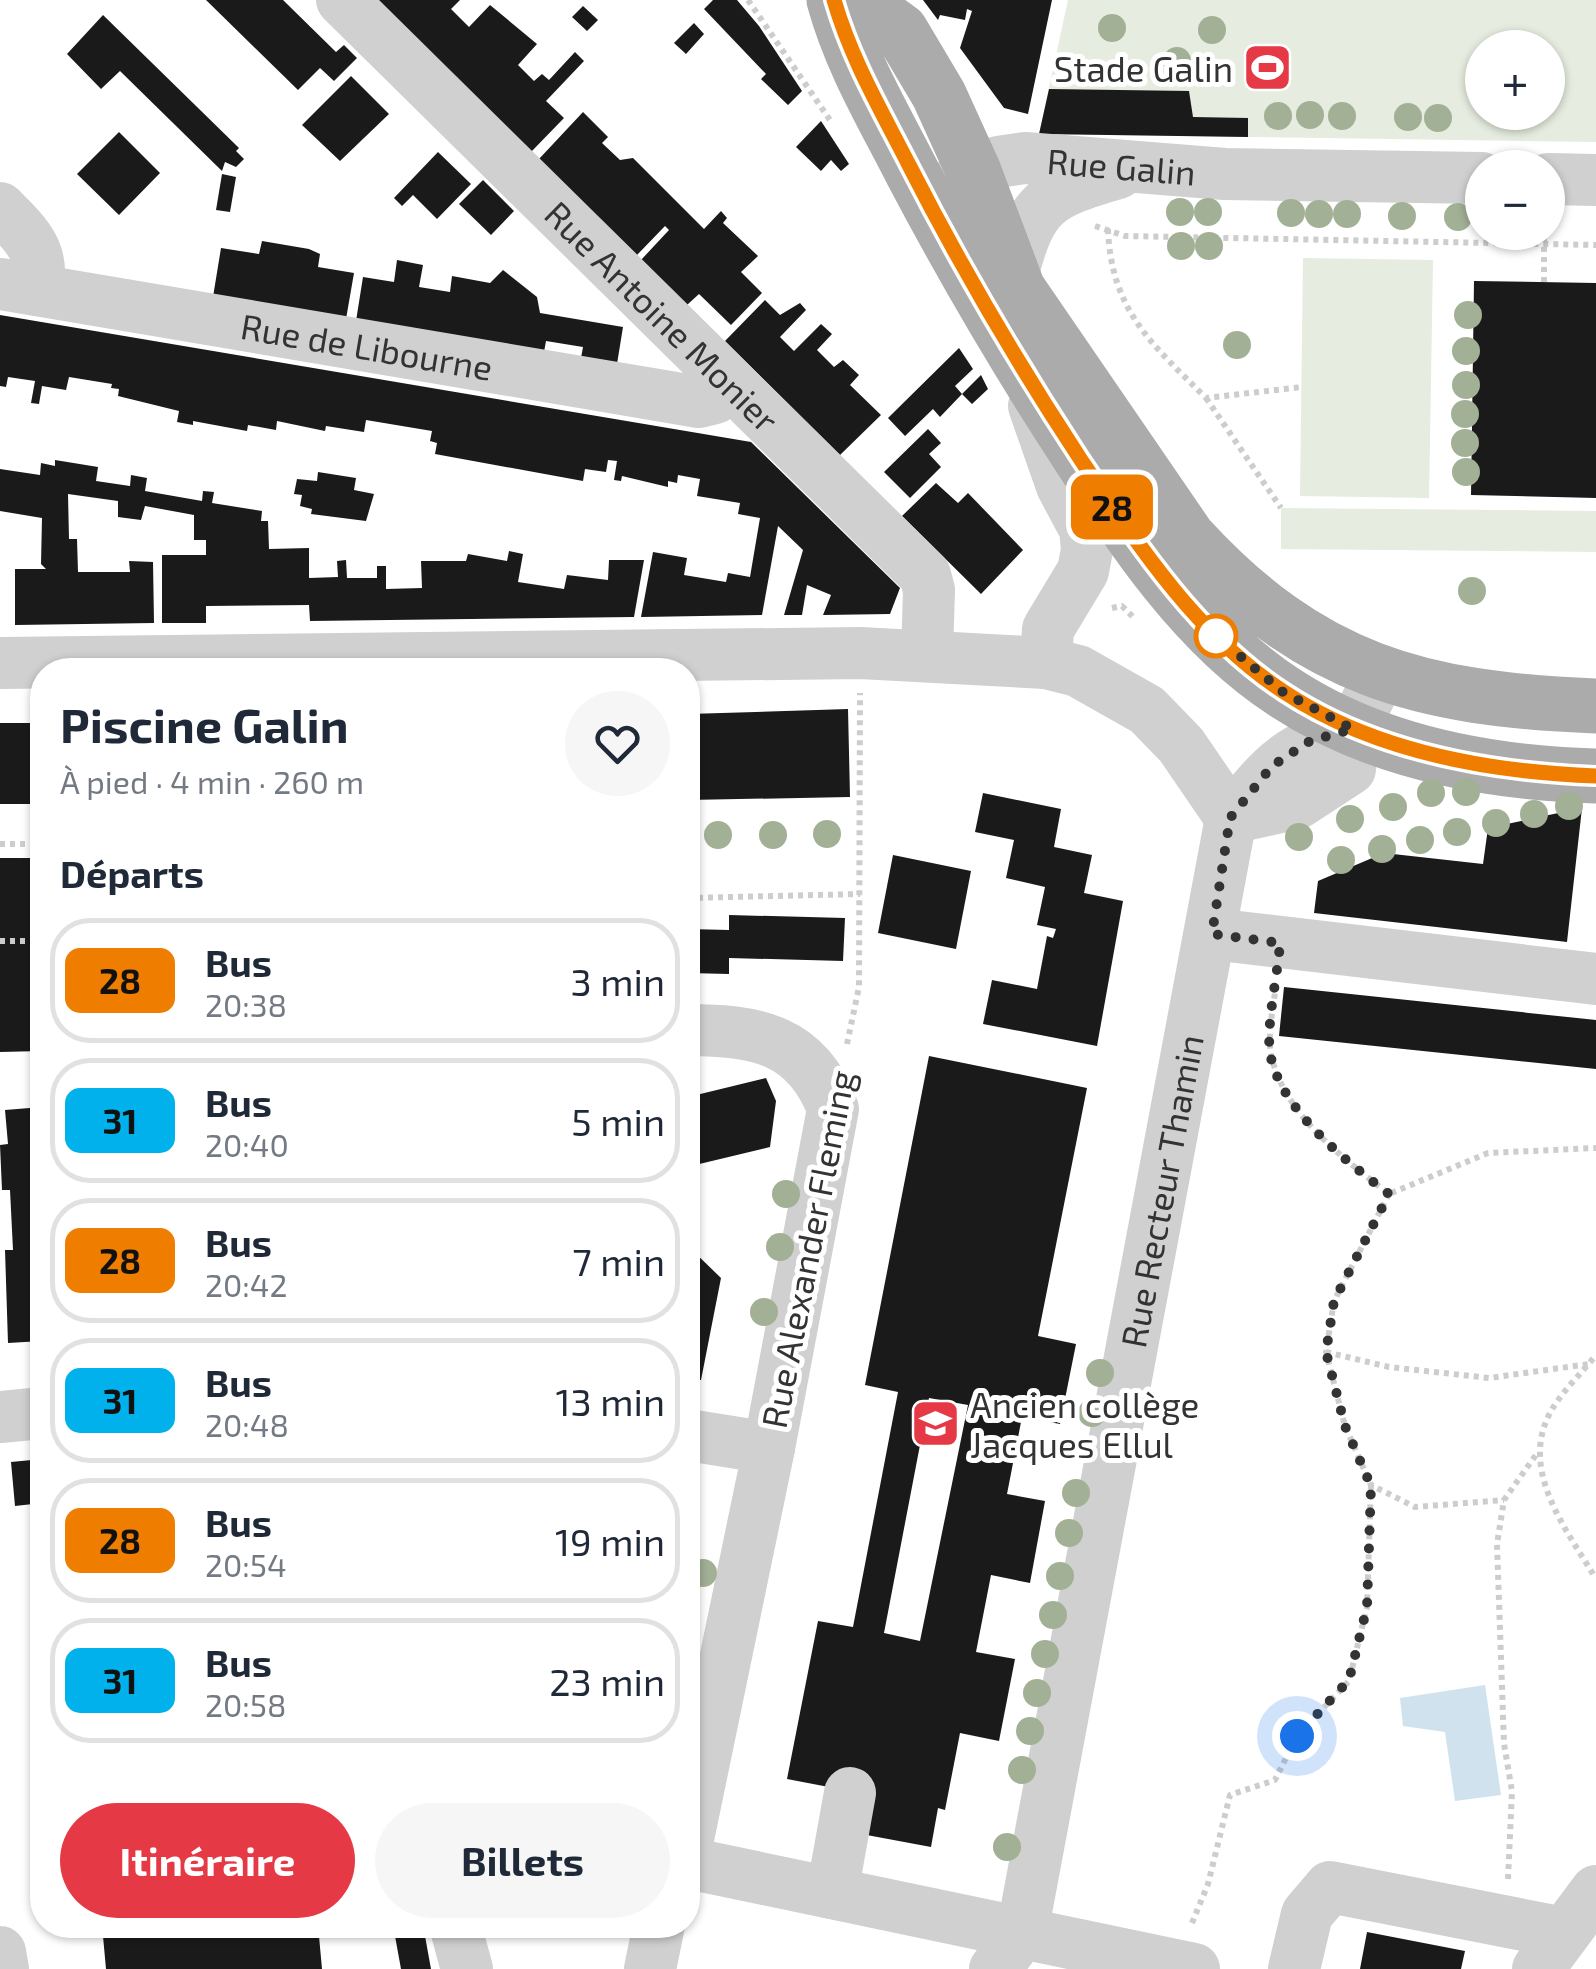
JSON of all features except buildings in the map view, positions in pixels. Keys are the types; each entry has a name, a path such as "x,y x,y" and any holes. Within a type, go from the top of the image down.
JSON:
{"main road":[{"path":"834,0 848,50 984,309 1118,516 1208,629 1283,692 1353,729 1465,762 1539,774 1596,776"},
{"path":"860,0 901,30 939,96 974,172 1012,276 1188,537 1217,569 1326,652 1380,675 1466,697 1596,706"}],"street":[{"name":"Rue Antoine Monier","path":"342,0 924,575 929,590 927,655"},
{"name":"Rue Galin","path":"926,198 998,162 1024,158 1226,174 1465,178"},
{"path":"1012,276 1020,244 1039,205 1066,188 1139,166"},
{"path":"1565,179 1596,180"},
{"path":"0,208 32,240 42,269 18,287"},
{"name":"Rue de Libourne","path":"18,287 699,402 715,398 729,386"},
{"path":"1021,367 1062,486 1085,529 1083,571 1048,629 1046,663"},
{"path":"382,658 860,653 1046,663 1078,671 1147,710 1190,757 1230,818 1298,803 1350,769 1353,729 1380,675"},
{"path":"0,662 30,662"},
{"name":"Rue Recteur Thamin","path":"1008,1951 1212,934 1230,818"},
{"path":"1212,934 1596,980"},
{"path":"700,1030 734,1030 793,1049 822,1077 833,1108"},
{"name":"Rue Alexander Fleming","path":"700,1781 769,1448 833,1108"},
{"path":"0,1416 30,1414"},
{"path":"700,1437 769,1448"},
{"path":"832,1893 850,1793"},
{"path":"700,1866 832,1893 1008,1951 1184,1967"},
{"path":"1294,1969 1307,1914 1330,1886 1506,1921 1551,1951 1596,1891"},
{"path":"459,1938 467,1969"},
{"path":"650,1969 657,1938"},
{"path":"0,1952 3,1969"}],"path":[{"path":"1084,223 1126,236 1465,242"},
{"path":"1108,229 1117,280 1137,329 1206,398 1281,508"},
{"path":"1565,244 1596,245"},
{"path":"1544,250 1544,282"},
{"path":"1206,398 1302,388"},
{"path":"1061,608 1076,616 1122,606 1136,619"},
{"name":"Rue Alexander Fleming","path":"833,1108 860,988 860,653"},
{"path":"0,844 30,844"},
{"path":"700,898 860,894"},
{"path":"0,941 30,940"},
{"path":"1280,943 1270,1051 1282,1085 1333,1151 1389,1194"},
{"path":"1184,1967 1230,1795 1274,1780 1297,1736 1349,1680 1367,1607 1371,1486 1345,1426 1326,1352 1334,1301 1389,1194 1488,1154 1596,1148"},
{"path":"1326,1352 1389,1367 1489,1378 1589,1364"},
{"path":"1506,1921 1512,1792 1504,1744 1496,1544 1504,1500 1538,1452 1548,1415 1596,1355"},
{"path":"1538,1452 1552,1507 1593,1574"},
{"path":"1371,1486 1415,1507 1504,1500"}],"shaded area":[{"name":"Stade Galin","path":"1068,0 1596,0 1596,142 1039,134"},
{"path":"1303,258 1433,260 1429,498 1300,496"},
{"path":"1281,508 1596,511 1596,552 1281,549"}],"water":[{"path":"1485,1685 1501,1795 1455,1801 1445,1732 1403,1726 1400,1698"}],"bus line":[{"name":"28","path":"834,0 848,50 984,309 1118,516 1208,629 1283,692 1353,729 1465,762 1539,774 1596,776"}],"place":[{"name":"Stade Galin","path":"1268,68"},
{"name":"Ancien collège Jacques Ellul","path":"935,1424"}],"route":[{"path":"1216,636 1208,629 1283,692 1353,729 1310,741 1272,766 1230,818 1229,846 1212,934 1280,943 1270,1051 1282,1085 1333,1151 1389,1194 1334,1301 1326,1352 1345,1426 1371,1486 1367,1607 1349,1680 1297,1736"}]}
